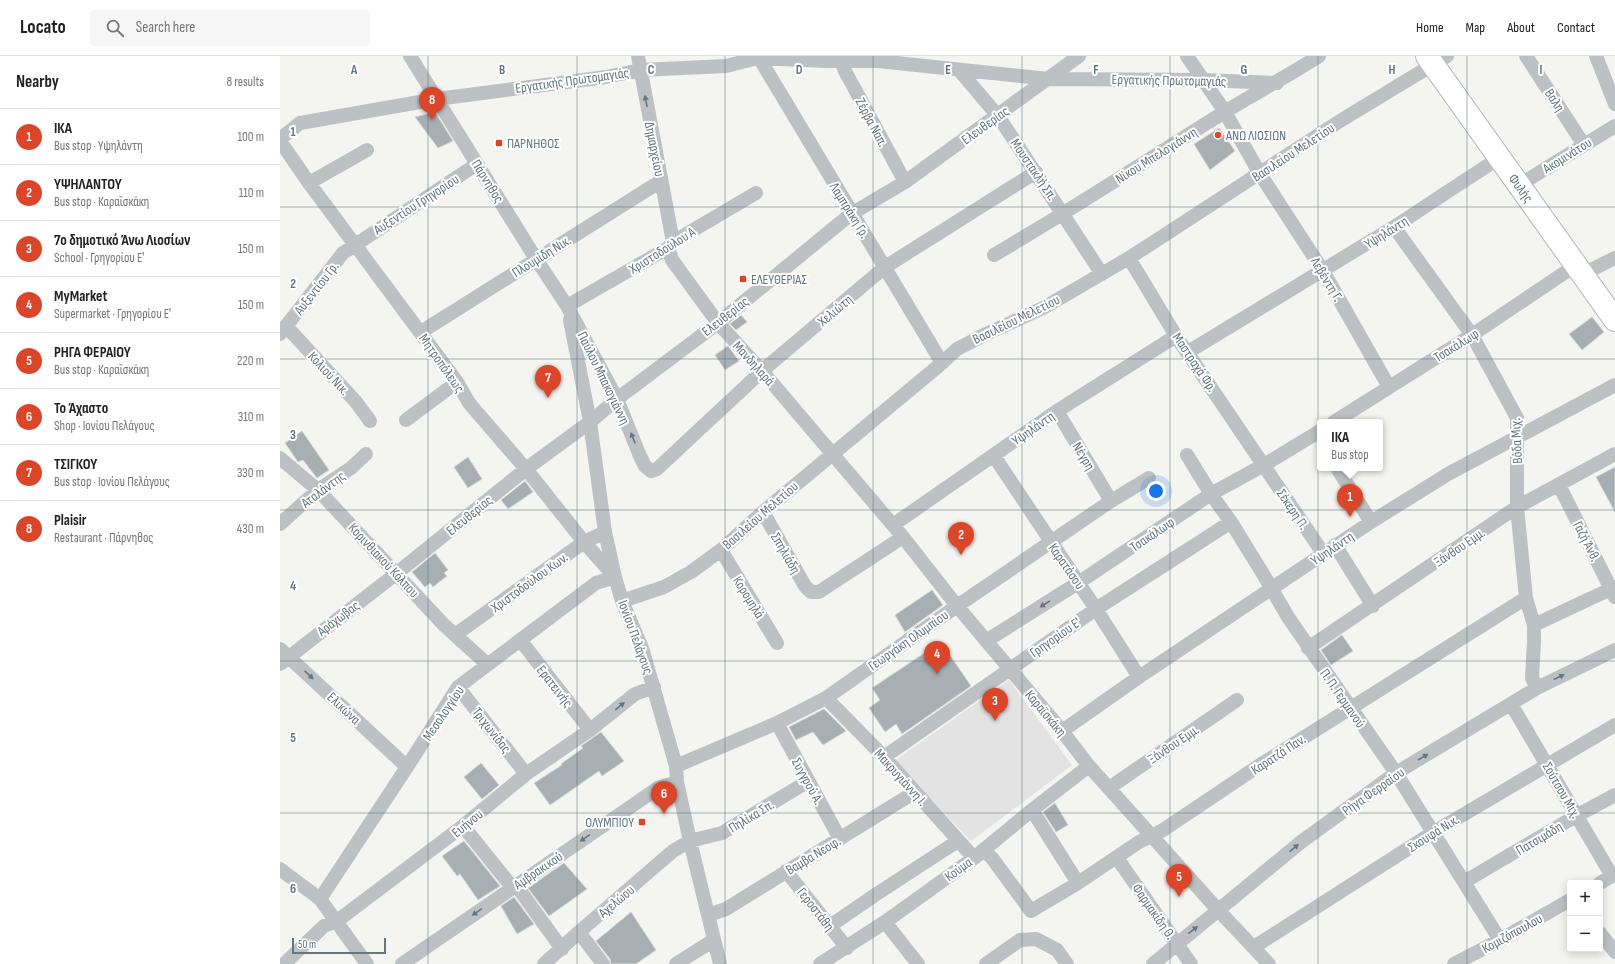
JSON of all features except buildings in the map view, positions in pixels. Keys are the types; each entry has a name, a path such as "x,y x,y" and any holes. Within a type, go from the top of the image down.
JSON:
{"main road":[{"name":"Φυλής","path":"1436,59 1499,158 1615,320"}],"street":[{"name":"Πάρνηθος","path":"410,56 536,259 567,306"},
{"name":"Δημαρχείου","path":"638,56 661,181 670,245"},
{"name":"Λεβέντη Γ.","path":"1187,56 1224,112 1260,174 1323,271 1389,387"},
{"name":"Νίκου Μπελογιάννη","path":"994,255 1063,214 1224,112 1277,83 1319,56"},
{"name":"Βαλη","path":"1526,56 1584,145"},
{"path":"1596,56 1615,104"},
{"name":"Εργατικής Πρωτομαγιάς","path":"280,140 300,123 437,99 606,77 640,70 726,66 758,57 826,61 878,61 1049,79 1202,80 1277,83"},
{"name":"Λαμπράκη Γρ.","path":"758,57 942,363"},
{"name":"Ελευθερίας","path":"397,573 526,469 590,422 617,399 718,323 852,214 905,182 1049,79 1077,57"},
{"name":"Βασιλείου Μελετίου","path":"622,601 664,587 691,572 721,550 763,512 957,349 1043,308 1129,258 1436,59"},
{"name":"Ζέρβα Ναπ.","path":"841,60 845,71 905,182"},
{"name":"Μουστακλή Σπ.","path":"959,70 998,116 1102,274"},
{"name":"Ακομινάτου","path":"1519,185 1615,126"},
{"name":"Μητροπόλεως","path":"280,140 309,183 457,382 469,403 526,469 584,542 615,577"},
{"path":"309,183 367,150"},
{"name":"Υψηλάντη","path":"1188,352 1394,227 1499,158"},
{"name":"Αυξεντίου Γρηγορίου","path":"355,244 477,164"},
{"name":"Χελιώτη","path":"651,471 657,470 762,371 885,267 1036,172"},
{"name":"Πλουμίδη Νικ.","path":"421,332 661,181"},
{"name":"Χριστοδούλου Α","path":"567,306 756,193"},
{"name":"Βόδα Μιχ.","path":"1394,227 1472,335 1517,418 1517,507 1526,598 1534,625 1532,678 1537,688"},
{"name":"Αυξεντίου Γρ.","path":"283,330 343,253 355,244"},
{"name":"Μανδηλαρά","path":"670,245 672,260 718,323 762,371 832,454"},
{"name":"Μαστραχά Φρ.","path":"1129,258 1176,336 1264,465"},
{"name":"Τσακάλωφ","path":"1339,419 1579,270 1615,258"},
{"name":"Παύλου Μπακογιάννη","path":"567,306 617,399 645,466 651,471"},
{"name":"Ιονίου Πελάγους","path":"567,306 590,422 605,532 615,577 622,601 642,648 676,766 677,782 690,841 720,964"},
{"name":"Κολιού Νικ.","path":"283,330 356,402 370,421"},
{"name":"Υψηλάντη","path":"893,525 1057,411 1176,336"},
{"path":"406,420 457,382"},
{"name":"Υψηλάντη","path":"1062,731 1139,677 1272,590 1323,553 1371,522 1448,474 1615,385"},
{"name":"Νέγρη","path":"1057,411 1111,501"},
{"name":"Τσακάλωφ","path":"986,641 1078,583 1211,494 1317,436"},
{"name":"Αταλάντης","path":"280,524 318,490 351,468 366,454"},
{"name":"Καραϊσκάκη","path":"832,454 904,537 956,606 1062,731 1089,766 1219,911 1269,964"},
{"name":"Ξάνθου Εμμ.","path":"1308,648 1373,606 1517,507 1615,454"},
{"name":"Π. Π. Γερμανού","path":"1187,455 1308,648 1396,773 1500,940"},
{"name":"Καρατάσου","path":"994,456 1050,543 1096,609 1139,677"},
{"name":"Κορινθιακού Κόλπου","path":"280,458 318,490 444,625 487,664"},
{"name":"Σέκερη Π.","path":"1264,465 1323,553"},
{"path":"1339,471 1371,522"},
{"name":"Γεωργάκη Ολυμπίου","path":"676,766 776,723 826,698 956,606 1111,501 1149,478"},
{"name":"Γαζή Άνθ.","path":"1559,485 1614,591"},
{"name":"Σπηλιάδη","path":"763,512 805,586 811,592 819,592 904,537"},
{"name":"Γρηγορίου Ε'","path":"884,757 1096,609 1230,522"},
{"name":"Χριστοδούλου Κων.","path":"456,635 584,542 605,532"},
{"path":"1335,545 1373,606"},
{"name":"Κορομηλά","path":"721,550 777,643"},
{"name":"Αράχωβας","path":"283,656 397,573"},
{"name":"Μεσολογγίου","path":"320,899 407,768 458,687 596,583 615,577"},
{"path":"1534,625 1614,591"},
{"name":"Καρατζά Παν.","path":"1032,911 1117,858 1139,842 1163,830 1260,765 1526,598"},
{"name":"Ερατεινής","path":"521,641 590,730"},
{"name":"Ρήγα Φερραίου","path":"1152,964 1219,911 1301,842 1396,773 1537,688 1615,650"},
{"name":"Ελικώνα","path":"283,656 407,768"},
{"name":"Τριχωνίδας","path":"458,687 526,774"},
{"name":"Ευήνου","path":"283,961 324,926 337,921 463,826 526,774 590,730 635,694 654,687"},
{"name":"Μακρυγιάννη Ι.","path":"826,698 884,757 958,841 978,854 992,858 1032,911"},
{"name":"Ξάνθου Εμμ.","path":"1109,788 1237,700"},
{"name":"Σούτσου Μιχ.","path":"1511,704 1576,816 1613,875"},
{"name":"Συγγρού Α.","path":"776,723 807,782 840,839"},
{"name":"Σκουφά Νικ.","path":"1254,947 1434,832 1615,725"},
{"name":"Κούμα","path":"820,964 836,960 847,948 978,854 1089,766"},
{"name":"Αμβρακικού","path":"402,964 658,788 677,782"},
{"name":"Πηλίκα Σπ.","path":"690,841 722,833 807,782"},
{"name":"Βαμβα Νεοφ.","path":"708,915 726,909 915,792"},
{"name":"Πατσιμάδη","path":"1464,882 1576,816 1615,795"},
{"path":"1032,810 1078,883"},
{"path":"463,826 514,886 562,949"},
{"name":"Αχελώου","path":"544,964 674,851 690,841"},
{"path":"830,926 958,841"},
{"name":"Φαρμακίδη Θ.","path":"1117,858 1191,964"},
{"path":"280,869 320,899 367,964"},
{"name":"Γεροστάθη","path":"786,871 847,948"},
{"path":"1603,881 1613,875"},
{"name":"Κομιζόπουλου","path":"1454,964 1567,902"},
{"path":"885,922 918,964"},
{"path":"579,932 603,964"},
{"path":"1603,937 1615,952"},
{"path":"986,964 1020,940 1036,939 1057,950 1067,964"},
{"path":"676,964 714,940"}],"shaded area":[{"path":"1009,680 1072,765 971,841 894,761"}],"place":[{"name":"Plaisir","path":"432,120"},
{"name":"ΑΝΩ ΛΙΟΣΙΩΝ","path":"1218,135"},
{"name":"ΠΑΡΝΗΘΟΣ","path":"499,143"},
{"name":"ΕΛΕΥΘΕΡΙΑΣ","path":"743,279"},
{"name":"ΤΣΙΓΚΟΥ","path":"548,398"},
{"name":"ΙΚΑ","path":"1350,517"},
{"name":"ΥΨΗΛΑΝΤΟΥ","path":"961,555"},
{"name":"MyMarket","path":"937,674"},
{"name":"7ο δημοτικό Άνω Λιοσίων","path":"995,721"},
{"name":"Το Άχαστο","path":"664,814"},
{"name":"ΟΛΥΜΠΙΟΥ","path":"642,822"},
{"name":"ΡΗΓΑ ΦΕΡΑΙΟΥ","path":"1179,897"}]}
